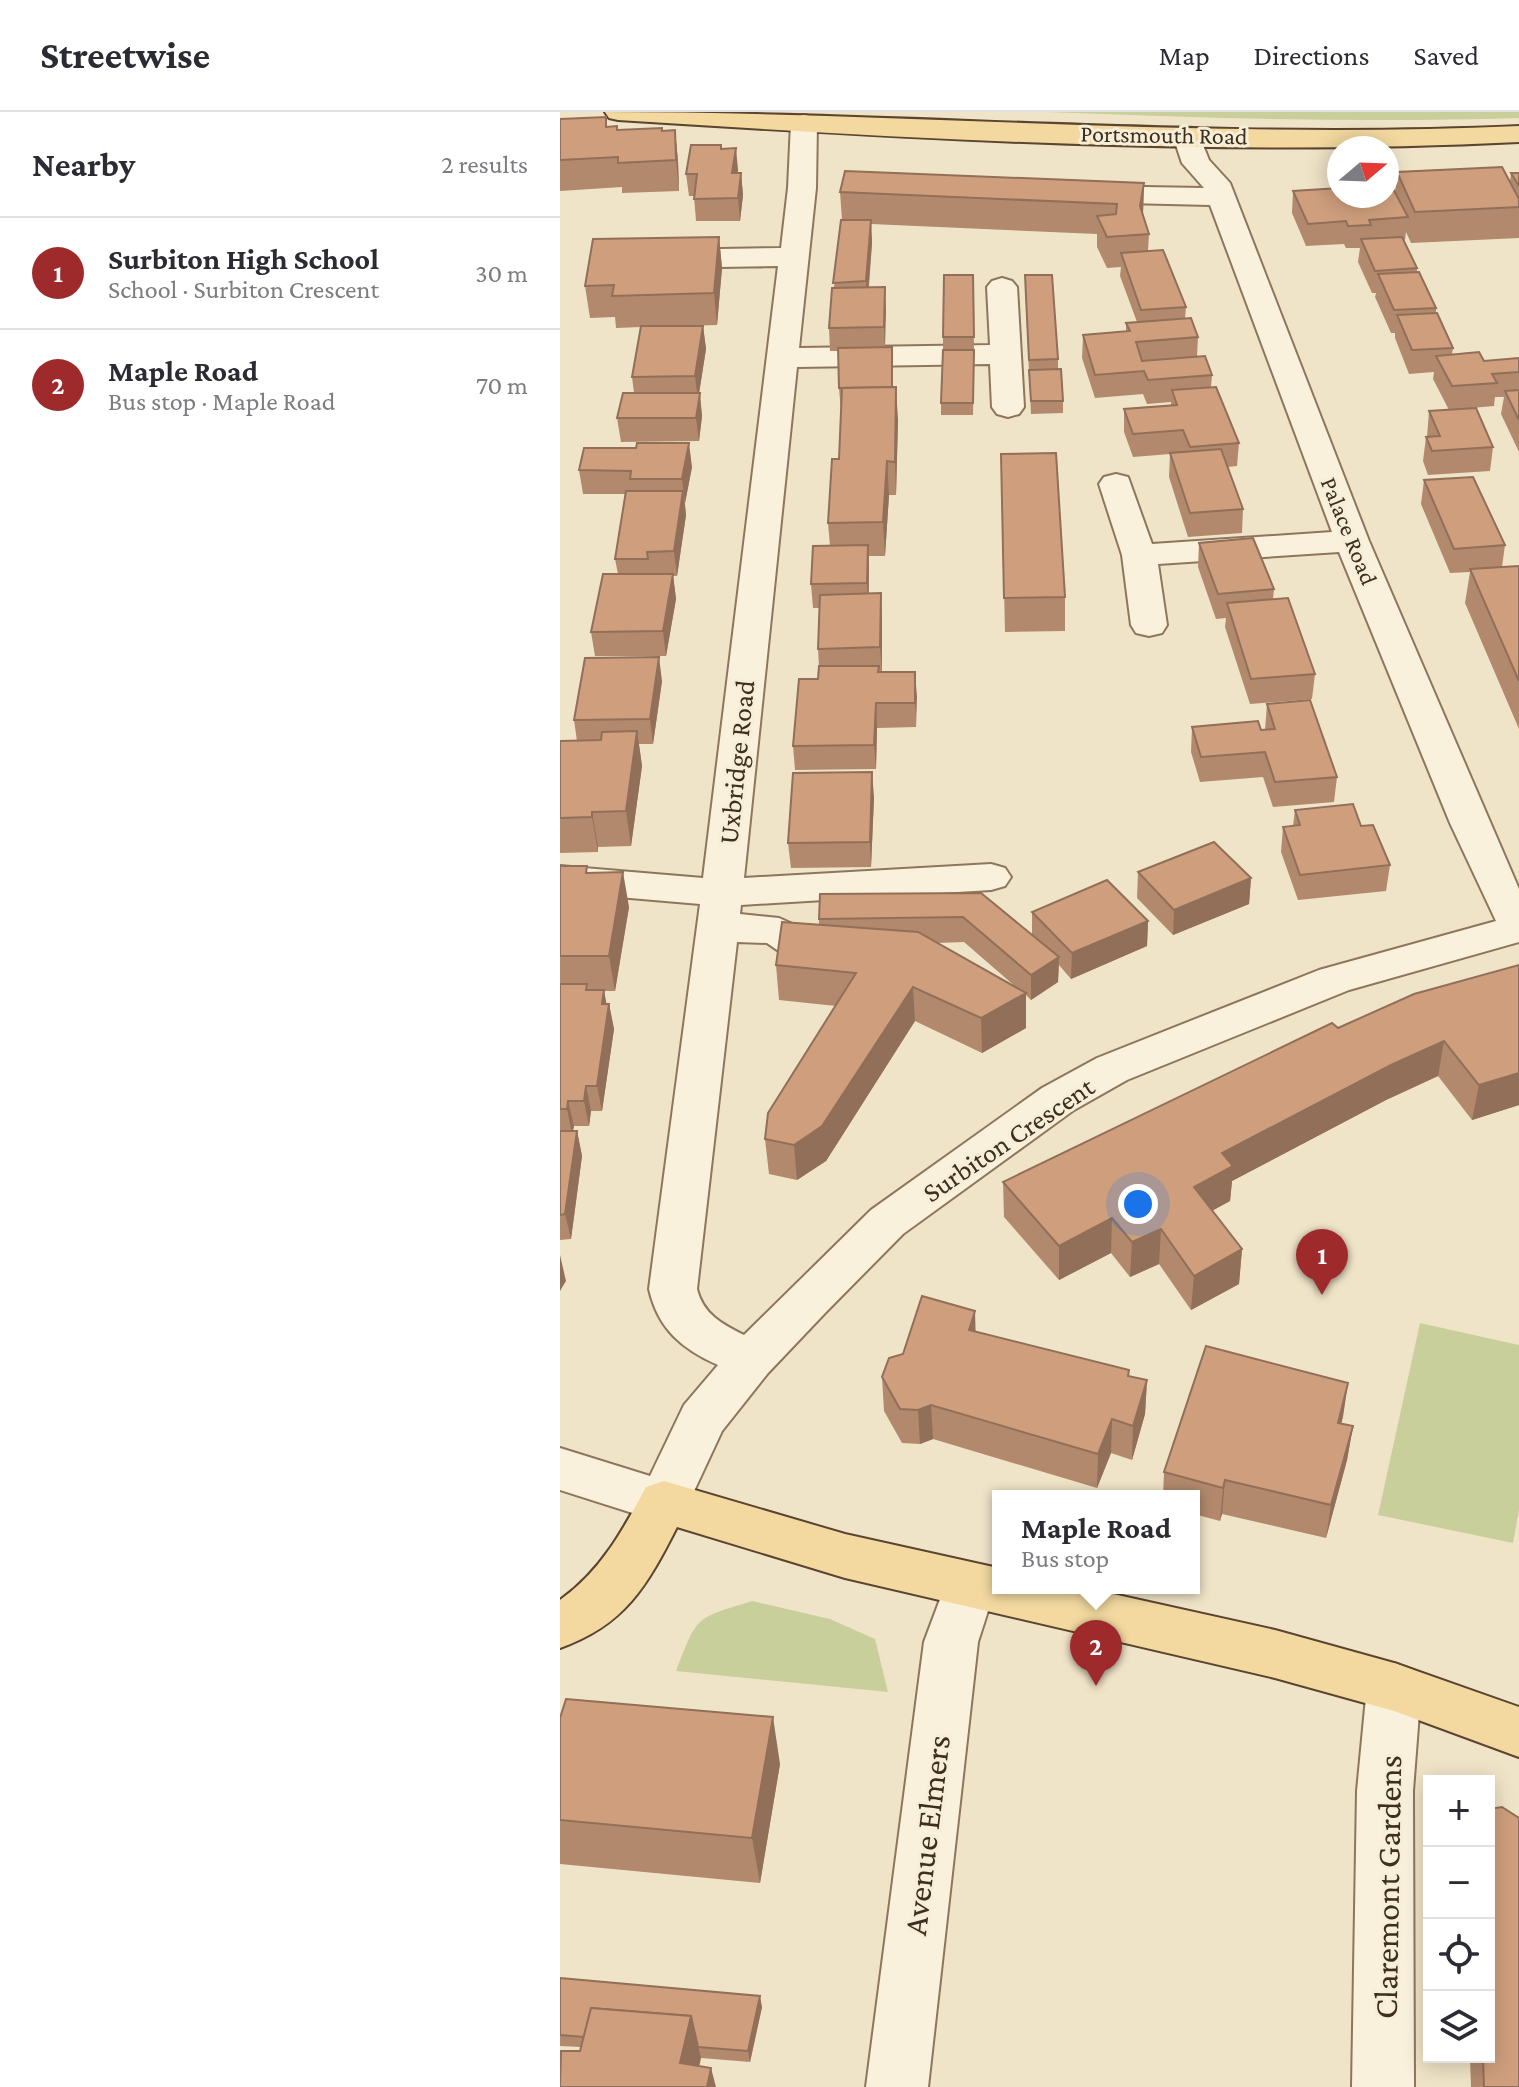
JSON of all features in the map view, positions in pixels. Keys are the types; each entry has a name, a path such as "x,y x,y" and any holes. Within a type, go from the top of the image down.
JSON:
{"main road":[{"name":"Portsmouth Road","path":"618,112 804,123 1187,136 1458,138 1519,134"},
{"path":"560,1625 572,1621 598,1602 620,1578 664,1502 765,1534 992,1591"},
{"path":"1006,1594 1275,1654 1394,1687 1519,1732"}],"street":[{"name":"Uxbridge Road","path":"751,1359 705,1337 684,1321 675,1308 673,1289 694,1138 794,257 818,189 804,123"},
{"name":"Palace Road","path":"1187,136 1196,163 1216,183 1352,541 1458,796 1507,907 1519,926"},
{"path":"1054,194 1220,197"},
{"path":"656,259 794,257"},
{"path":"1002,287 1008,407"},
{"path":"782,358 1004,354"},
{"path":"1116,484 1139,555 1149,625"},
{"path":"1139,555 1352,541"},
{"path":"719,911 991,877"},
{"path":"560,879 719,911 760,928 779,932 798,944 823,949 882,949"},
{"name":"Surbiton Crescent","path":"664,1502 702,1419 751,1359 887,1222 1058,1099 1112,1069 1334,980 1519,926"},
{"path":"560,1469 664,1502"},
{"name":"Avenue Elmers","path":"897,2087 951,1642 970,1586"},
{"name":"Claremont Gardens","path":"1383,2087 1385,1791 1394,1687"}],"green space":[{"path":"1046,112 1519,112 1519,118 1342,120"},
{"path":"1420,1323 1519,1345 1519,1510 1513,1543 1378,1515"},
{"path":"752,1601 830,1619 875,1639 888,1692 676,1671 689,1639 700,1622 708,1616"}],"building":[{"path":"606,117 606,127 617,126 617,130 675,130 676,160 618,163 618,157 560,160 560,119"},
{"path":"691,145 736,148 732,173 741,173 738,198 694,199 697,174 686,174"},
{"path":"1502,167 1519,199 1519,207 1415,212 1399,172"},
{"path":"845,171 1144,183 1140,206 1149,234 1107,237 1097,216 1116,214 1117,204 840,192"},
{"path":"1511,173 1519,173 1519,186"},
{"path":"1327,189 1327,208 1399,208 1399,200 1408,217 1369,220 1371,225 1348,226 1346,221 1308,224 1293,191"},
{"path":"841,220 871,220 866,281 833,283"},
{"path":"719,237 714,293 612,296 614,285 585,286 593,239"},
{"path":"1402,237 1417,268 1375,271 1361,239"},
{"path":"1163,250 1186,307 1141,310 1121,253"},
{"path":"1419,272 1436,308 1394,310 1378,274"},
{"path":"944,275 973,275 974,337 943,337"},
{"path":"1025,275 1052,275 1058,359 1029,360"},
{"path":"885,287 884,327 829,328 832,288"},
{"path":"1437,313 1453,348 1412,350 1397,315"},
{"path":"1191,318 1198,337 1136,342 1142,361 1205,356 1212,375 1148,380 1144,371 1095,375 1083,335 1130,331 1126,323"},
{"path":"641,326 703,326 695,376 632,377"},
{"path":"892,347 892,387 839,388 838,348"},
{"path":"943,350 974,350 973,403 941,403"},
{"path":"1479,352 1484,361 1519,358 1519,372 1492,374 1497,383 1452,386 1436,356"},
{"path":"1061,369 1063,401 1031,401 1029,370"},
{"path":"896,387 895,462 887,461 883,522 828,523 832,459 839,459 842,388"},
{"path":"1216,387 1239,443 1190,447 1183,430 1133,434 1124,409 1177,405 1172,390"},
{"path":"1519,390 1519,420 1505,391"},
{"path":"623,393 700,393 696,418 617,418"},
{"path":"1476,408 1493,447 1432,451 1426,437 1440,436 1429,411"},
{"path":"637,443 689,443 682,479 630,479 631,471 579,470 584,448 636,448"},
{"path":"1221,449 1243,509 1190,513 1170,453"},
{"path":"1056,453 1065,597 1004,598 1001,454"},
{"path":"1473,477 1505,545 1454,549 1424,480"},
{"path":"626,491 683,491 674,551 647,552 648,559 615,559"},
{"path":"1253,538 1274,589 1218,594 1199,543"},
{"path":"868,545 867,583 811,584 813,546"},
{"path":"1519,566 1519,681 1470,569"},
{"path":"603,574 673,574 663,631 591,632"},
{"path":"881,593 880,647 818,649 820,595"},
{"path":"1288,598 1315,674 1251,679 1227,603"},
{"path":"659,657 650,719 574,720 585,658"},
{"path":"819,666 879,666 878,672 915,672 915,703 876,703 874,745 793,746 799,679 818,679"},
{"path":"1310,700 1337,777 1275,782 1265,752 1201,757 1192,727 1258,721 1261,730 1275,729 1267,704"},
{"path":"637,731 626,811 592,812 592,817 560,818 560,741 601,740 602,732"},
{"path":"872,772 870,842 788,843 793,773"},
{"path":"1353,804 1361,826 1373,825 1390,865 1300,875 1283,827 1300,825 1295,810"},
{"path":"1214,842 1251,878 1174,910 1138,872"},
{"path":"560,866 587,866 586,873 623,872 609,956 560,956"},
{"path":"1107,880 1148,921 1072,953 1032,912"},
{"path":"981,893 1059,957 1031,975 963,917 819,919 820,894"},
{"path":"782,922 918,932 1026,993 981,1018 913,987 822,1126 794,1145 765,1139 768,1113 856,973 776,965"},
{"path":"1519,965 1519,1073 1479,1085 1444,1041 1391,1065 1222,1153 1233,1166 1194,1187 1242,1249 1194,1276 1161,1229 1132,1242 1112,1218 1059,1246 1003,1182 1332,1023 1338,1028 1414,994"},
{"path":"560,984 587,984 586,990 604,990 602,1004 609,1004 597,1086 586,1086 584,1101 568,1101 567,1109 560,1109"},
{"path":"560,1131 577,1131 565,1214 560,1215"},
{"path":"922,1296 975,1311 969,1330 1129,1370 1128,1376 1147,1380 1133,1426 1112,1419 1098,1454 931,1405 918,1410 900,1409 882,1377 889,1358 903,1354"},
{"path":"1206,1346 1348,1383 1338,1423 1353,1426 1331,1505 1225,1480 1223,1488 1164,1472"},
{"path":"566,1699 773,1717 752,1838 560,1820 560,1718"},
{"path":"1502,1807 1519,1818 1519,2087 1484,2087 1483,2063 1495,2063 1495,1808"},
{"path":"560,1978 760,1996 748,2051 698,2047 691,2016 591,2008 584,2037 560,2035"},
{"path":"591,2008 691,2016 680,2063 711,2068 707,2087 560,2087 561,2051 580,2051"}],"place":[{"name":"Surbiton High School","path":"1322,1295"},
{"name":"Maple Road","path":"1096,1686"}]}
